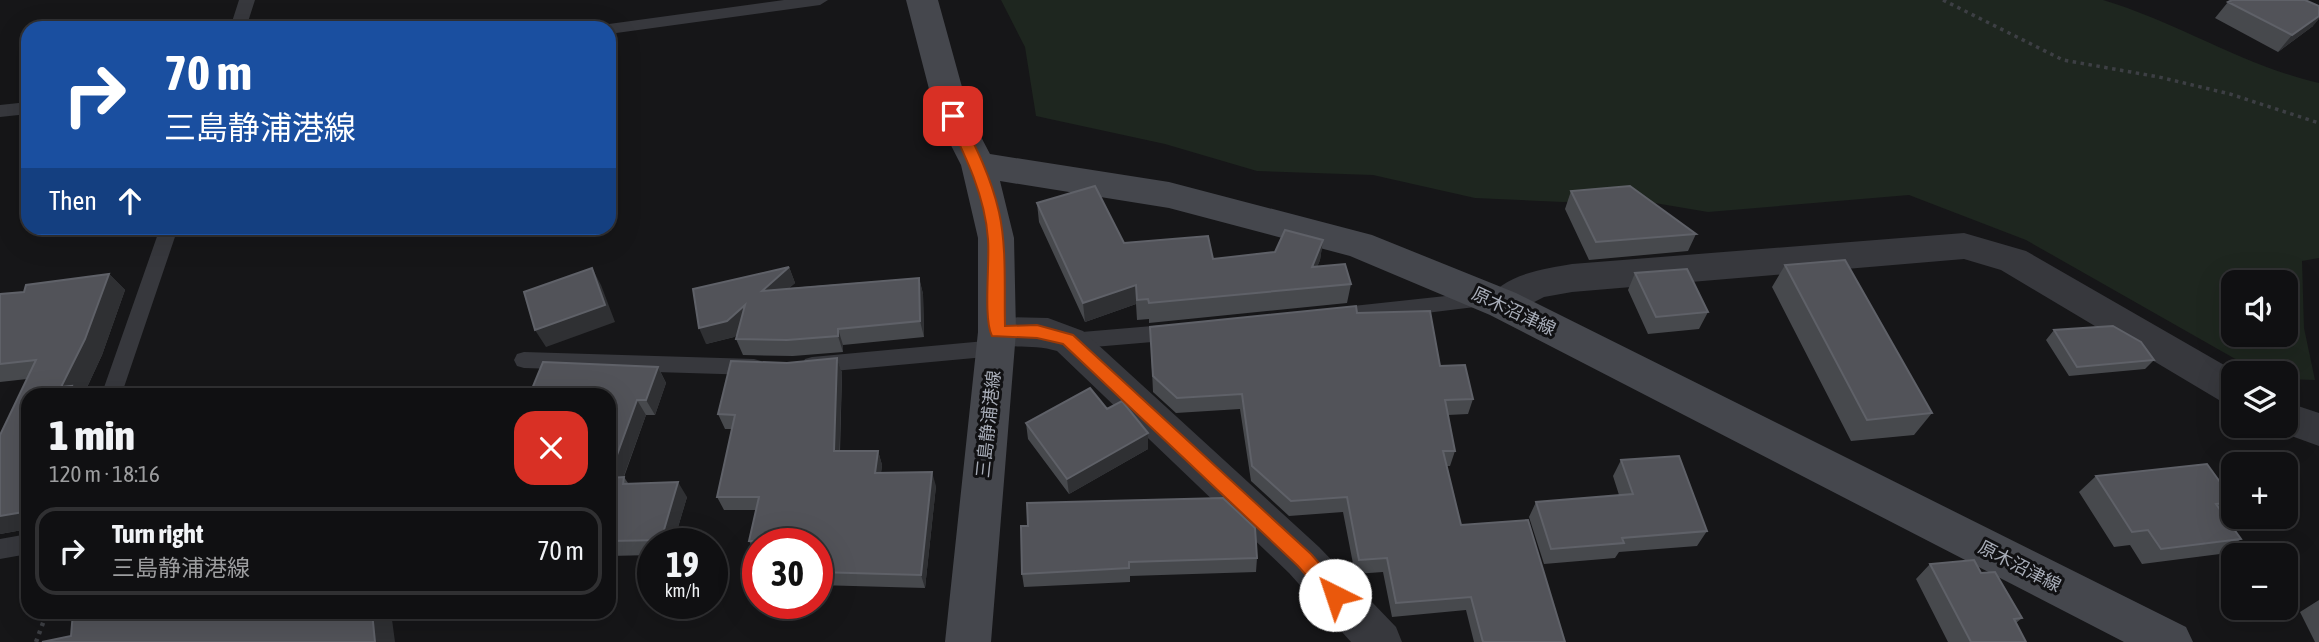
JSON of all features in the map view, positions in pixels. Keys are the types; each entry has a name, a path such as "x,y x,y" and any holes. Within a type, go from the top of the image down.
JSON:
{"main road":[{"path":"922,0 953,116 978,165"},
{"name":"原木沼津線","path":"978,165 1169,195 1359,245 1497,301 2169,642"},
{"name":"三島静浦港線","path":"968,642 997,340 996,238 978,165"}],"street":[{"path":"1497,301 1538,283 1572,278 1964,246 2013,260 2221,382"},
{"path":"997,340 1048,333 1070,341 1304,560 1380,642"},
{"path":"2298,422 2319,430"}],"lane":[{"path":"240,21 247,0"},
{"path":"616,28 820,0"},
{"path":"0,111 21,109"},
{"path":"114,388 167,235"},
{"path":"1335,316 1497,301"},
{"path":"1070,341 1199,329"},
{"path":"524,360 786,367 997,340"},
{"path":"0,549 21,545"}],"path":[{"path":"1943,0 2063,60 2159,77 2230,94 2319,123"},
{"path":"36,642 44,619"}],"shaded area":[{"path":"1001,0 2103,0 2264,66 2319,83 2319,258 2302,261 2304,328 2315,380 2298,379 2298,361 2239,361 2026,240 1909,195 1708,212 1631,199 1563,202 1475,198 1373,175 1257,171 1165,144 1036,116 1025,47"}],"building":[{"path":"2305,0 2319,6 2319,16 2292,35 2228,2"},
{"path":"1095,186 1124,243 1208,236 1213,259 1275,252 1285,230 1323,240 1312,267 1345,264 1351,284 1149,303 1148,299 1137,300 1136,285 1083,303 1037,203"},
{"path":"1630,186 1696,234 1596,242 1571,191"},
{"path":"1845,260 1932,413 1867,420 1785,265"},
{"path":"789,267 762,291 919,278 920,321 838,329 838,336 787,340 736,339 745,305 727,321 699,328 693,289"},
{"path":"592,268 605,305 535,330 524,292"},
{"path":"1687,269 1708,312 1656,317 1635,273"},
{"path":"109,274 85,339 61,387 71,388 23,388 36,360 0,364 0,294 24,292 26,285"},
{"path":"1356,306 1357,313 1430,311 1440,366 1465,365 1473,399 1445,400 1455,451 1443,451 1461,525 1528,520 1565,642 1483,642 1471,597 1396,603 1387,558 1359,560 1347,497 1291,501 1252,466 1242,394 1177,398 1153,376 1150,327"},
{"path":"2113,326 2141,342 2154,360 2077,367 2054,330"},
{"path":"837,358 834,451 878,451 875,473 932,472 921,575 833,572 833,528 752,528 759,497 717,497 735,415 718,414 731,361 787,363"},
{"path":"543,362 658,367 646,400 637,400 616,458 616,388 532,388"},
{"path":"1090,388 1107,409 1122,401 1148,433 1067,479 1026,423"},
{"path":"21,391 21,512 0,516 0,435"},
{"path":"1679,456 1707,531 1622,538 1624,543 1551,549 1536,502 1633,494 1621,460"},
{"path":"2207,464 2221,483 2221,503 2216,504 2221,511 2221,529 2234,529 2241,539 2161,549 2148,530 2132,532 2096,476"},
{"path":"624,477 623,484 678,482 665,528 637,528 637,540 616,541 616,478"},
{"path":"1223,498 1255,528 1257,558 1129,562 1129,568 1022,574 1021,526 1028,526 1027,503"},
{"path":"1974,560 1981,573 1995,572 2022,618 2014,619 2026,642 1971,642 1930,564"},
{"path":"72,619 373,619 375,642 42,642 71,636"}],"route":[{"path":"953,116 978,165 991,211 996,238 997,332 1048,333 1068,339 1304,560 1335,595"}]}
